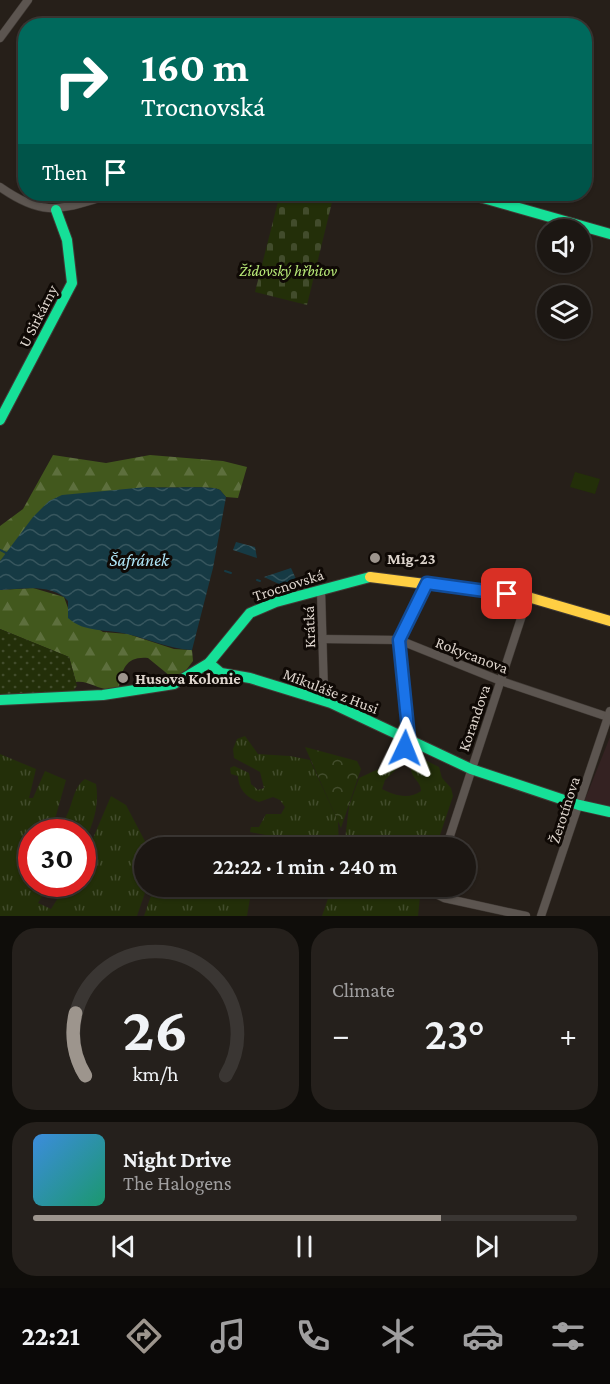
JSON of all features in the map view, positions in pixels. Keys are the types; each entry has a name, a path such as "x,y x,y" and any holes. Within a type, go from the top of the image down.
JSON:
{"street":[{"path":"0,38 28,0"},
{"path":"0,187 18,200"},
{"path":"20,201 38,208 56,210 88,201"},
{"path":"494,201 610,234"},
{"name":"U Sirkárny","path":"0,420 72,283 67,240 56,210"},
{"name":"Trocnovská","path":"0,700 103,695 151,689 183,681 209,663 250,613 276,602 373,576 528,597 610,621"},
{"path":"407,744 399,640 427,583"},
{"name":"Krátká","path":"321,590 324,693 322,700"},
{"name":"Korandova","path":"449,837 528,597"},
{"name":"Rokycanova","path":"322,639 399,640 501,681 609,714"},
{"name":"Mikuláše z Husi","path":"209,663 221,673 250,678 322,700 407,744 471,769 579,805 610,812"},
{"name":"Žerotínova","path":"541,916 609,714"},
{"path":"459,897 526,916"}],"shaded area":[{"path":"610,737 610,808 584,802"}],"green space":[{"name":"Židovský hřbitov","path":"278,201 332,201 307,305 255,292"},
{"path":"53,455 106,463 150,455 223,461 247,467 238,498 226,497 220,490 215,489 147,487 0,561 0,526 23,509"},
{"path":"575,472 600,479 595,494 570,487"},
{"path":"33,588 64,597 68,608 103,632 128,634 174,649 192,650 193,661 181,677 170,676 148,658 141,658 130,661 124,669 119,687 107,689 76,682 69,657 0,629 0,590"},
{"path":"0,629 69,657 77,686 73,691 0,695"},
{"path":"245,736 258,754 310,760 338,821 339,837 276,837 250,832 251,827 259,827 266,814 281,814 285,807 280,800 273,797 259,802 241,789 238,776 231,774 230,768 234,766 249,773 251,784 258,790 264,788 260,772 234,758 233,749 237,739"},
{"path":"305,747 357,761 361,769 341,828"},
{"path":"0,754 36,769 29,798 33,798 45,771 66,780 55,819 18,819 18,897 42,897 38,903 51,909 58,898 56,897 96,897 96,831 111,796 126,805 143,837 134,837 134,897 144,897 137,916 0,916"},
{"path":"419,757 439,767 442,778 451,788 453,796 439,837 345,837 349,806 359,778 400,759 401,765 385,780 382,789 401,796 411,795 421,791 421,788 411,769"},
{"path":"85,779 96,784 96,809 93,819 64,819 76,790"},
{"path":"150,897 250,897 247,916 144,916"},
{"path":"329,897 420,897 418,916 322,916"}],"water":[{"name":"Šafránek","path":"147,487 215,489 220,490 226,497 213,568 192,650 167,646 120,632 81,626 68,618 68,601 62,595 45,589 0,590 0,561 33,517 49,501 62,495"},
{"path":"236,542 255,547 257,558 233,550"},
{"path":"291,568 296,579 292,586 281,585 264,577"}],"waterway":[{"path":"0,550 8,554"},
{"path":"225,571 231,573"}],"traffic: fast":[{"path":"494,201 610,234"},
{"path":"0,420 72,283 67,240 56,210"},
{"path":"0,700 103,695 174,684 209,663 250,613 276,602 370,577"},
{"path":"209,663 221,673 250,678 331,703 471,769 579,805 610,812"}],"traffic: slow":[{"path":"370,577 528,597 610,621"}],"place":[{"name":"Mig-23","path":"375,558"},
{"name":"Husova Kolonie","path":"123,678"}],"route":[{"path":"405,748 409,739 399,640 427,583 507,594"}]}
